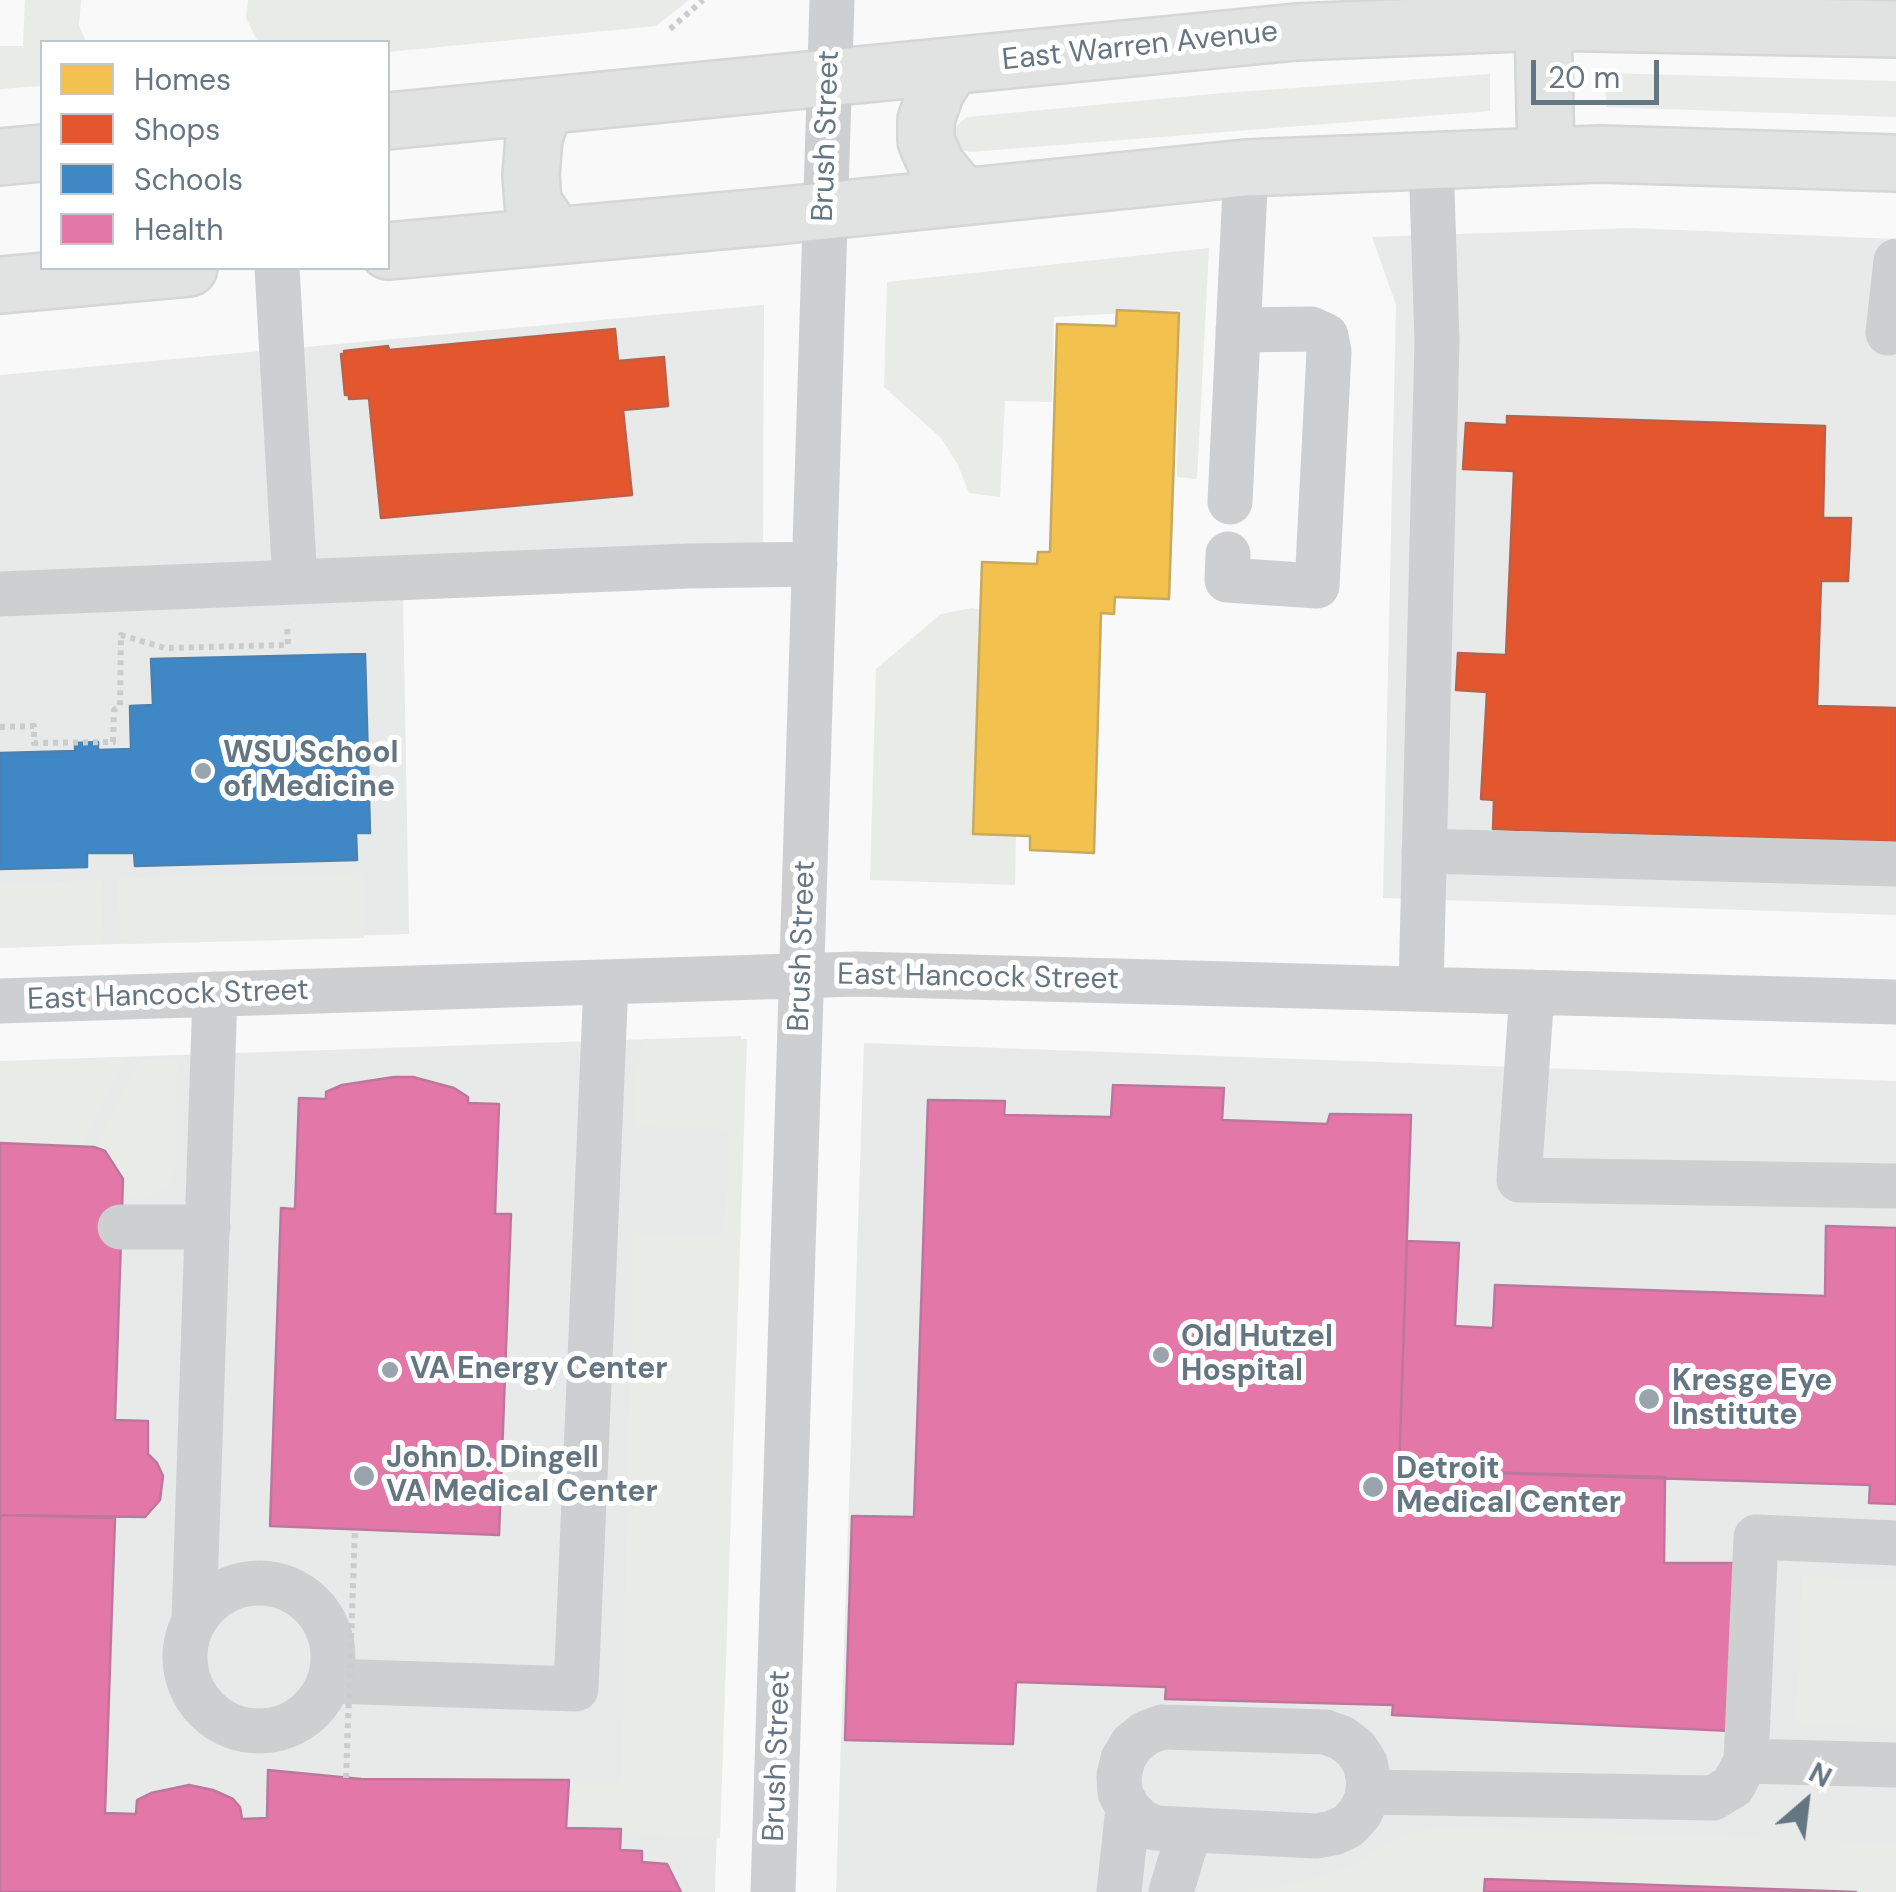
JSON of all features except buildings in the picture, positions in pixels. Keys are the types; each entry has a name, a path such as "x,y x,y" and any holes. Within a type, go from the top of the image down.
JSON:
{"main road":[{"name":"East Warren Avenue","path":"390,121 1543,11 1896,28"},
{"path":"1543,11 1546,155"},
{"path":"952,66 936,91 926,120 926,140 937,166 962,196"},
{"path":"545,106 534,138 533,203 556,236"},
{"path":"0,157 40,153"},
{"path":"390,250 1246,168 1546,155 1896,162"},
{"path":"40,277 156,270"}],"street":[{"name":"Brush Street","path":"773,1892 832,0"},
{"path":"1421,988 1437,340 1430,160"},
{"path":"1230,502 1246,168"},
{"path":"1888,333 1896,262"},
{"path":"276,270 291,582"},
{"path":"1228,554 1227,580 1317,586 1329,352 1326,336 1311,328 1238,330"},
{"path":"0,594 815,564"},
{"path":"1424,850 1896,864"},
{"name":"East Hancock Street","path":"0,1001 857,974 1896,1002"},
{"path":"330,1682 576,1689 606,982"},
{"path":"1532,992 1519,1180 1896,1186"},
{"path":"194,1620 228,1588 263,1583 296,1592 316,1608 330,1631 334,1656 330,1682 317,1704 298,1720 274,1730 248,1730 224,1722 205,1708 189,1677 186,1642 194,1620 215,994"},
{"path":"120,1227 208,1227"},
{"path":"1368,1792 1712,1798 1734,1786 1746,1761 1756,1537 1896,1542"},
{"path":"1162,1727 1325,1732 1356,1749 1365,1764 1368,1792 1360,1813 1348,1826 1333,1833 1317,1836 1190,1832 1154,1828 1128,1808 1120,1793 1118,1776 1122,1759 1132,1744 1146,1732 1162,1727"},
{"path":"1746,1761 1896,1765"},
{"path":"1120,1892 1128,1808"},
{"path":"1172,1892 1190,1832"}],"path":[{"path":"670,29 702,0"},
{"path":"0,727 34,726 34,744 113,742 114,710 120,706 121,636 165,648 288,645 291,582"},
{"path":"346,1778 355,1530"}],"shaded area":[{"path":"25,0 81,0 79,25 85,40 40,40 40,86 0,89 0,46 23,46"},
{"path":"248,0 689,0 656,26 390,52 390,40 257,40 246,18"},
{"path":"1605,73 1896,81 1896,117 1606,107"},
{"path":"1490,74 1490,111 970,152 962,150 954,137 955,127 967,117"},
{"path":"1632,228 1896,239 1896,915 1383,898 1396,305 1372,237"},
{"path":"1209,248 1197,479 1177,477 1180,310 1054,317 1052,402 1005,401 1000,497 969,493 941,438 884,387 887,282"},
{"path":"764,305 763,548 0,578 0,375"},
{"name":"WSU School of Medicine","path":"403,595 409,934 0,948 0,608"},
{"path":"981,610 1016,835 1015,885 870,880 876,669 941,614"},
{"path":"363,873 364,938 127,944 119,938 117,878"},
{"path":"101,880 103,936 99,944 0,948 0,884"},
{"name":"John D. Dingell VA Medical Center","path":"741,1036 715,1892 0,1892 0,1061"},
{"path":"644,1039 747,1039 720,1838 626,1833 626,1826 570,1824 572,1785 621,1785 633,1233 724,1235 729,1130 636,1126 634,1074"},
{"name":"Detroit Medical Center","path":"864,1043 1896,1081 1896,1892 836,1892"},
{"path":"127,1057 81,1147 0,1144 0,1062"},
{"path":"178,1059 172,1178 166,1189 142,1200 122,1192 94,1151 140,1060"},
{"path":"1802,1576 1896,1580 1896,1729 1796,1724"},
{"path":"1442,1827 1896,1843 1896,1892 1485,1879 1484,1892 1244,1892 1302,1882 1351,1866 1401,1835"}],"place":[{"name":"WSU School of Medicine","path":"203,771"},
{"name":"Old Hutzel Hospital","path":"1161,1355"},
{"name":"VA Energy Center","path":"390,1370"},
{"name":"Kresge Eye Institute","path":"1649,1399"},
{"name":"John D. Dingell VA Medical Center","path":"364,1476"},
{"name":"Detroit Medical Center","path":"1373,1487"}]}
